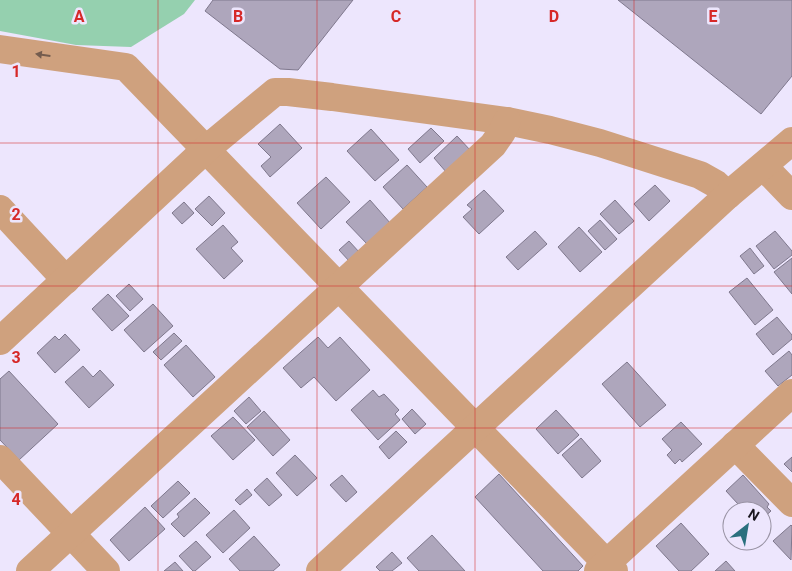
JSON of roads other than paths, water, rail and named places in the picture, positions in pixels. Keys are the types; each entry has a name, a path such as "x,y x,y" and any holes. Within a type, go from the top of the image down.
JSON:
{"street":[{"path":"0,49 126,67 476,428 606,568 792,393"},
{"path":"0,342 206,150 275,92 332,97 506,121 600,143 664,162 700,175 716,184 728,195"},
{"path":"30,571 493,145 502,132 506,121"},
{"path":"320,571 728,195 792,141"},
{"path":"763,166 792,196"},
{"path":"0,209 66,280"},
{"path":"735,445 792,503"},
{"path":"0,459 106,571"}]}
